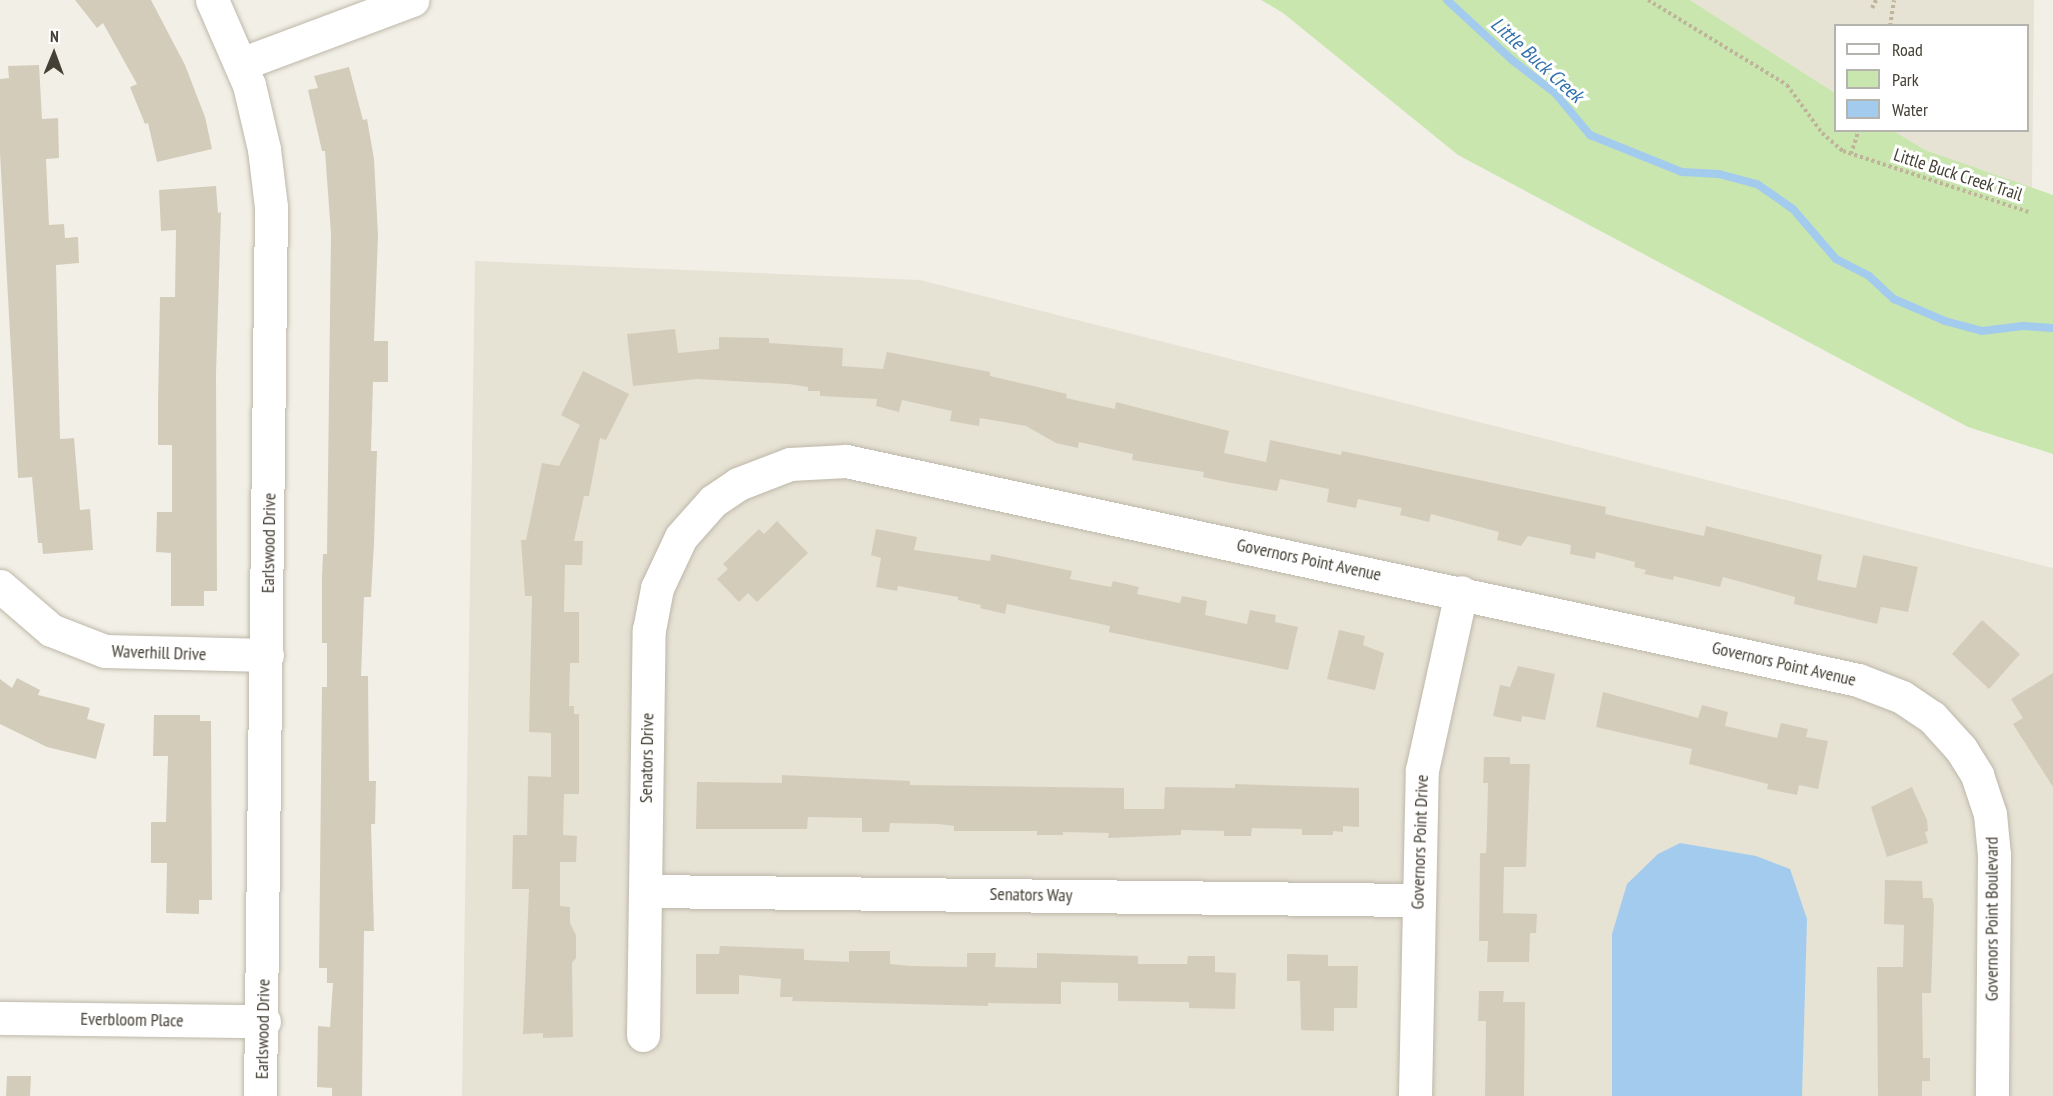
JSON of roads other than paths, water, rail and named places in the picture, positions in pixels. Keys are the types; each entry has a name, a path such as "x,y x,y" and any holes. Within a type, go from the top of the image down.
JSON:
{"street":[{"name":"Earlswood Drive","path":"212,0 241,64 259,121 271,207 264,1021 260,1096"},
{"path":"241,64 412,0"},
{"name":"Governors Point Avenue","path":"713,501 738,484 790,464 863,464 1858,680 1908,701"},
{"name":"Senators Drive","path":"643,1035 652,609 672,550 700,511 713,501"},
{"name":"Waverhill Drive","path":"0,586 51,630 105,651 267,656"},
{"name":"Governors Point Drive","path":"1415,1096 1417,900 1422,770 1461,592"},
{"name":"Governors Point Boulevard","path":"1908,701 1932,717 1967,757 1990,814 1994,855 1992,1096"},
{"name":"Senators Way","path":"646,891 1417,900"},
{"name":"Everbloom Place","path":"0,1018 264,1021"}],"water":[{"path":"1680,843 1756,856 1790,869 1807,919 1802,1096 1612,1096 1612,934 1627,884 1658,854"}],"waterway":[{"name":"Little Buck Creek","path":"1447,0 1512,60 1555,93 1590,135 1682,172 1719,174 1757,184 1793,209 1836,259 1869,276 1894,299 1945,321 1982,331 2023,326 2053,328"}]}
